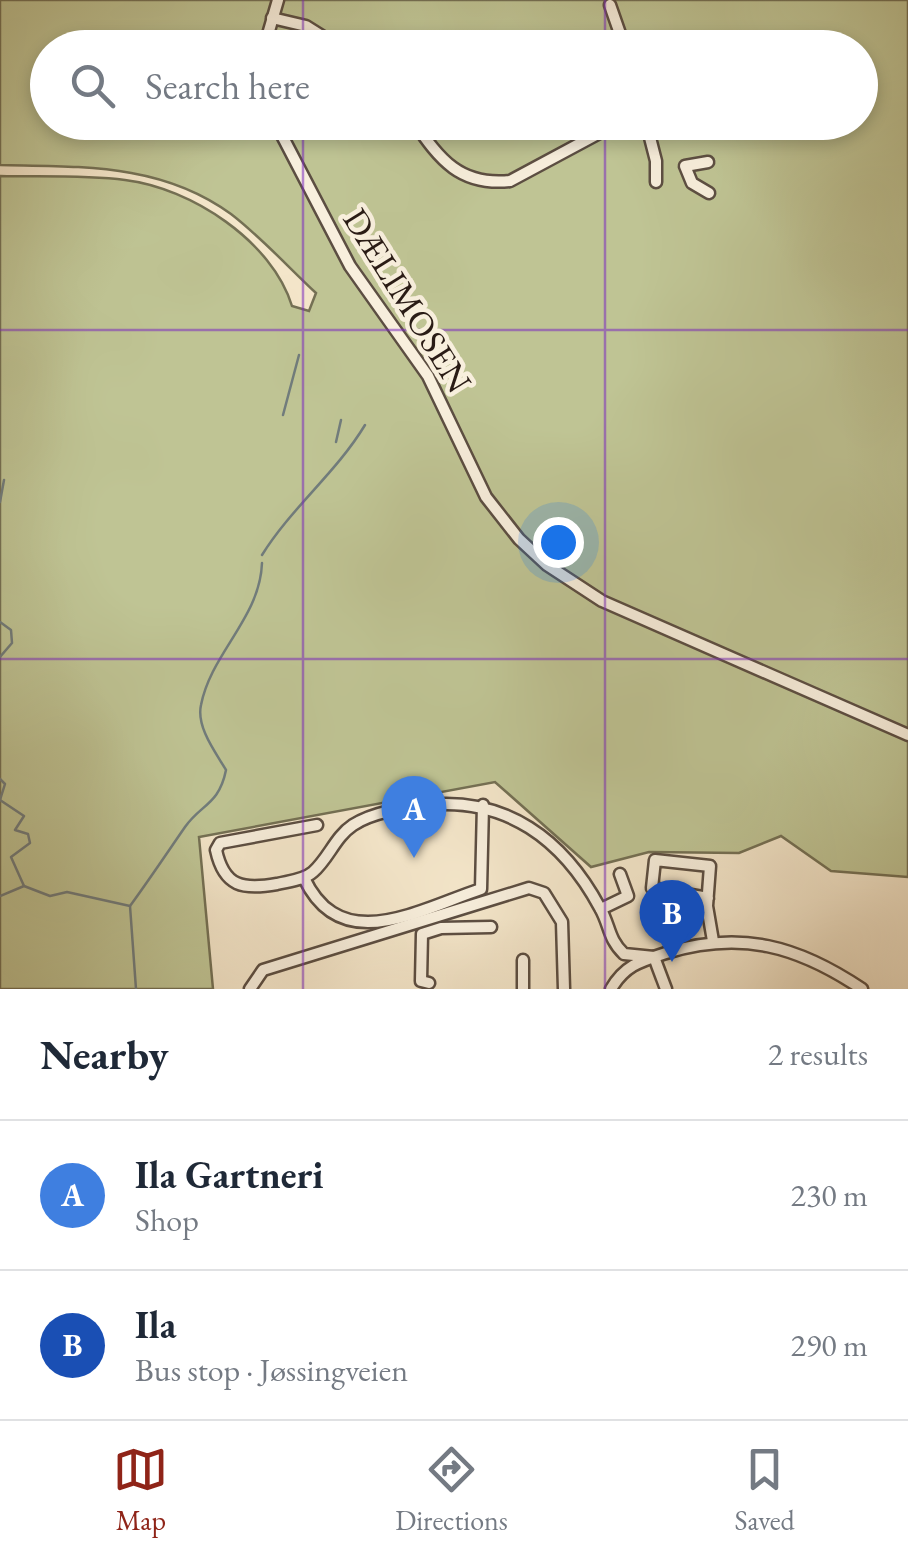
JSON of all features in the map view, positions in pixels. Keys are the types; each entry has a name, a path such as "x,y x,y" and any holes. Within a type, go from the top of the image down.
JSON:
{"street":[{"path":"269,30 278,0"},
{"path":"610,5 619,30"},
{"path":"272,18 313,30"},
{"name":"DÆLIMOSEN","path":"284,140 350,266 428,376 486,498 547,565 602,601 908,735"},
{"path":"428,140 453,171 490,183 510,181 586,140"},
{"path":"649,140 656,182"},
{"path":"708,162 684,166 692,183 709,193"},
{"path":"304,878 322,908 341,920 357,922 386,920 481,889 482,805"},
{"path":"317,825 216,847 221,870 238,886 254,888 304,878 358,822 425,806 482,805 512,816 551,845 601,909 608,937 624,954 654,957"},
{"path":"708,898 652,888 654,860 710,866 708,898 713,941"},
{"path":"601,909 628,896 620,874"},
{"path":"250,989 263,970 529,888 544,893 562,922 564,989"},
{"path":"429,983 421,981 420,936 441,928 491,928"},
{"path":"611,989 623,969 654,957 713,941 746,941 790,950 862,989"},
{"path":"654,957 666,989"},
{"path":"523,960 524,989"}],"green space":[{"path":"0,0 908,0 908,877 831,871 781,836 739,853 649,852 591,867 495,782 199,837 213,989 0,989 0,176 125,180 176,194 202,206 248,240 282,282 292,306 309,311 316,293 264,242 204,197 149,177 61,166 0,165"}],"waterway":[{"path":"283,415 299,355"},
{"path":"336,442 341,420"},
{"path":"262,555 365,425"},
{"path":"0,502 4,480"},
{"path":"130,906 185,827 223,782 226,770 204,731 201,705 214,669 253,601 262,563"},
{"path":"0,622 11,630 12,643 0,657"},
{"path":"0,779 5,784 0,800 24,816 15,830 28,834 30,843 11,857 24,886"},
{"path":"0,896 24,886 50,896 67,892 130,906 136,989"}],"place":[{"name":"Ila Gartneri","path":"414,858"},
{"name":"Ila","path":"672,962"}]}
